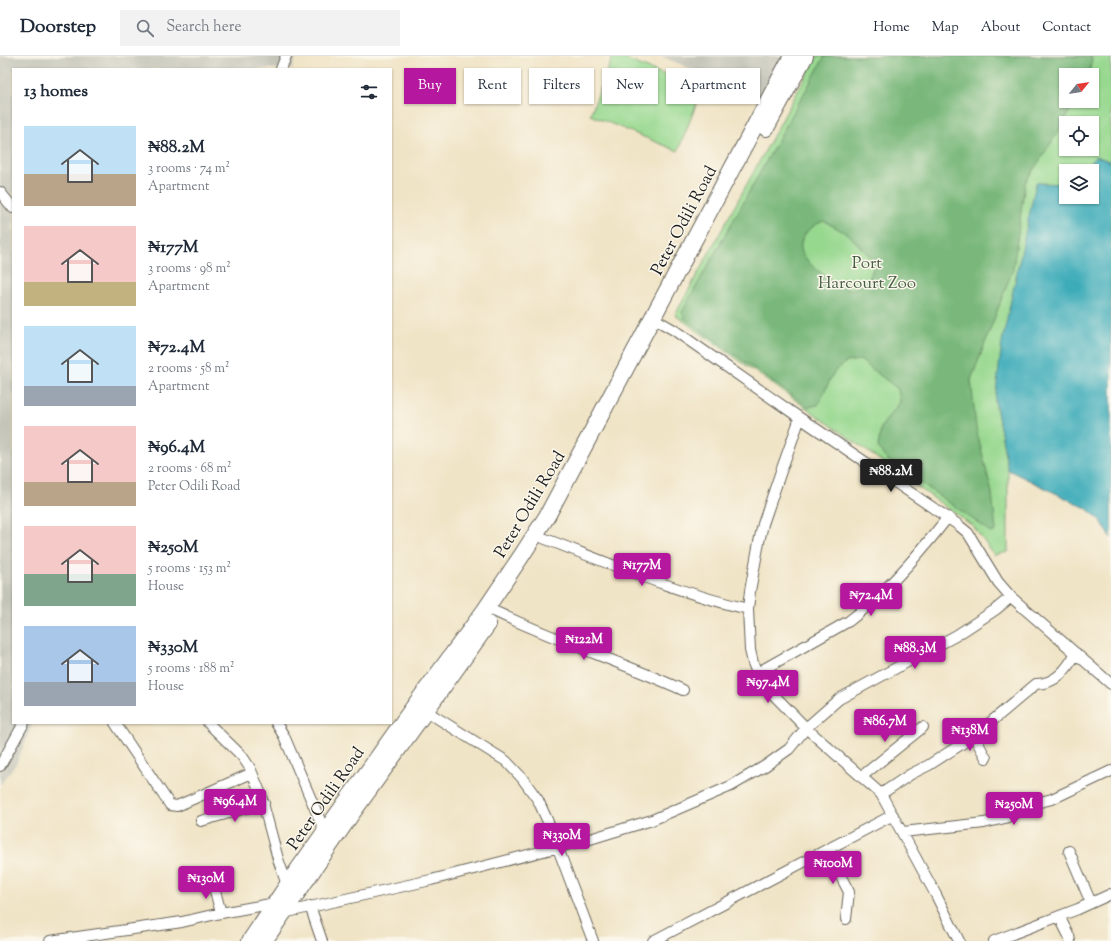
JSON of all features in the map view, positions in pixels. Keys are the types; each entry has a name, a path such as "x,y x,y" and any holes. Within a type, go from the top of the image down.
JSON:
{"main road":[{"name":"Peter Odili Road","path":"250,941 279,908 426,711 496,612 543,538 613,413 657,320 792,56"},
{"name":"Peter Odili Road","path":"264,941 279,908 287,885 485,610 547,516 806,56"}],"street":[{"path":"281,68 286,56"},
{"path":"0,192 12,207"},
{"path":"657,320 674,330 968,532 998,582 1011,598 1111,683"},
{"path":"800,418 763,524 748,609 750,650 757,673 768,689 806,728 881,794 903,832 959,941"},
{"path":"757,673 849,621 912,561 948,517"},
{"path":"543,538 707,599 748,609"},
{"path":"50,941 182,922 221,913 310,906 430,880 558,847 652,820 731,786 765,766 789,749 806,728 839,699 957,635 1011,598"},
{"path":"496,612 529,628 640,671 682,690"},
{"path":"881,794 974,736 1036,684 1044,684 1058,678 1076,653"},
{"path":"426,711 506,761 522,778 538,800 558,847 593,941"},
{"path":"0,766 23,724"},
{"path":"116,724 170,805 177,806 252,774"},
{"path":"209,724 242,756 252,774 264,803 278,859 287,885"},
{"path":"277,724 284,736 325,832"},
{"path":"861,777 923,727"},
{"path":"974,736 986,758"},
{"path":"903,832 984,823 1005,818 1036,803 1058,796 1111,771"},
{"path":"201,821 264,803"},
{"path":"654,941 893,815"},
{"path":"827,850 849,892 846,919"},
{"path":"1069,851 1091,903"},
{"path":"212,880 221,913"},
{"path":"994,941 1111,894"},
{"path":"310,906 322,941"},
{"path":"1059,916 1070,941"}],"shaded area":[{"path":"0,56 297,56 292,68 12,68 12,724 33,724 16,764 0,785"},
{"path":"661,56 785,56 762,100 760,99 760,68 689,68"}],"green space":[{"path":"613,56 618,56 648,68 608,68"},
{"name":"Port Harcourt Zoo","path":"817,56 1111,56 1111,162 1096,156 1090,164 1059,164 1059,184 1036,183 995,401 1008,470 1008,552 994,555 973,526 675,315"},
{"name":"Port Harcourt Zoo","path":"825,56 1090,56 1092,58 1090,68 1059,68 1059,108 1071,108 1067,116 1059,116 1059,130 1025,183 1013,269 971,380 976,428 992,493 996,531 991,533 885,458 878,447 881,427 900,402 898,389 860,360 846,362 834,372 818,405 808,407 685,319 682,312","holes":["824,221 849,235 872,259 873,270 864,284 853,289 844,288 809,263 803,254 801,242 807,231"]},
{"path":"658,72 666,75 666,104 696,104 678,151 590,115 602,84 602,104 658,104"}],"water":[{"path":"1096,156 1111,162 1111,538 1101,521 1086,508 1008,470 995,401 1002,342 1036,183 1059,184 1059,204 1099,204 1099,164 1090,164"}]}
